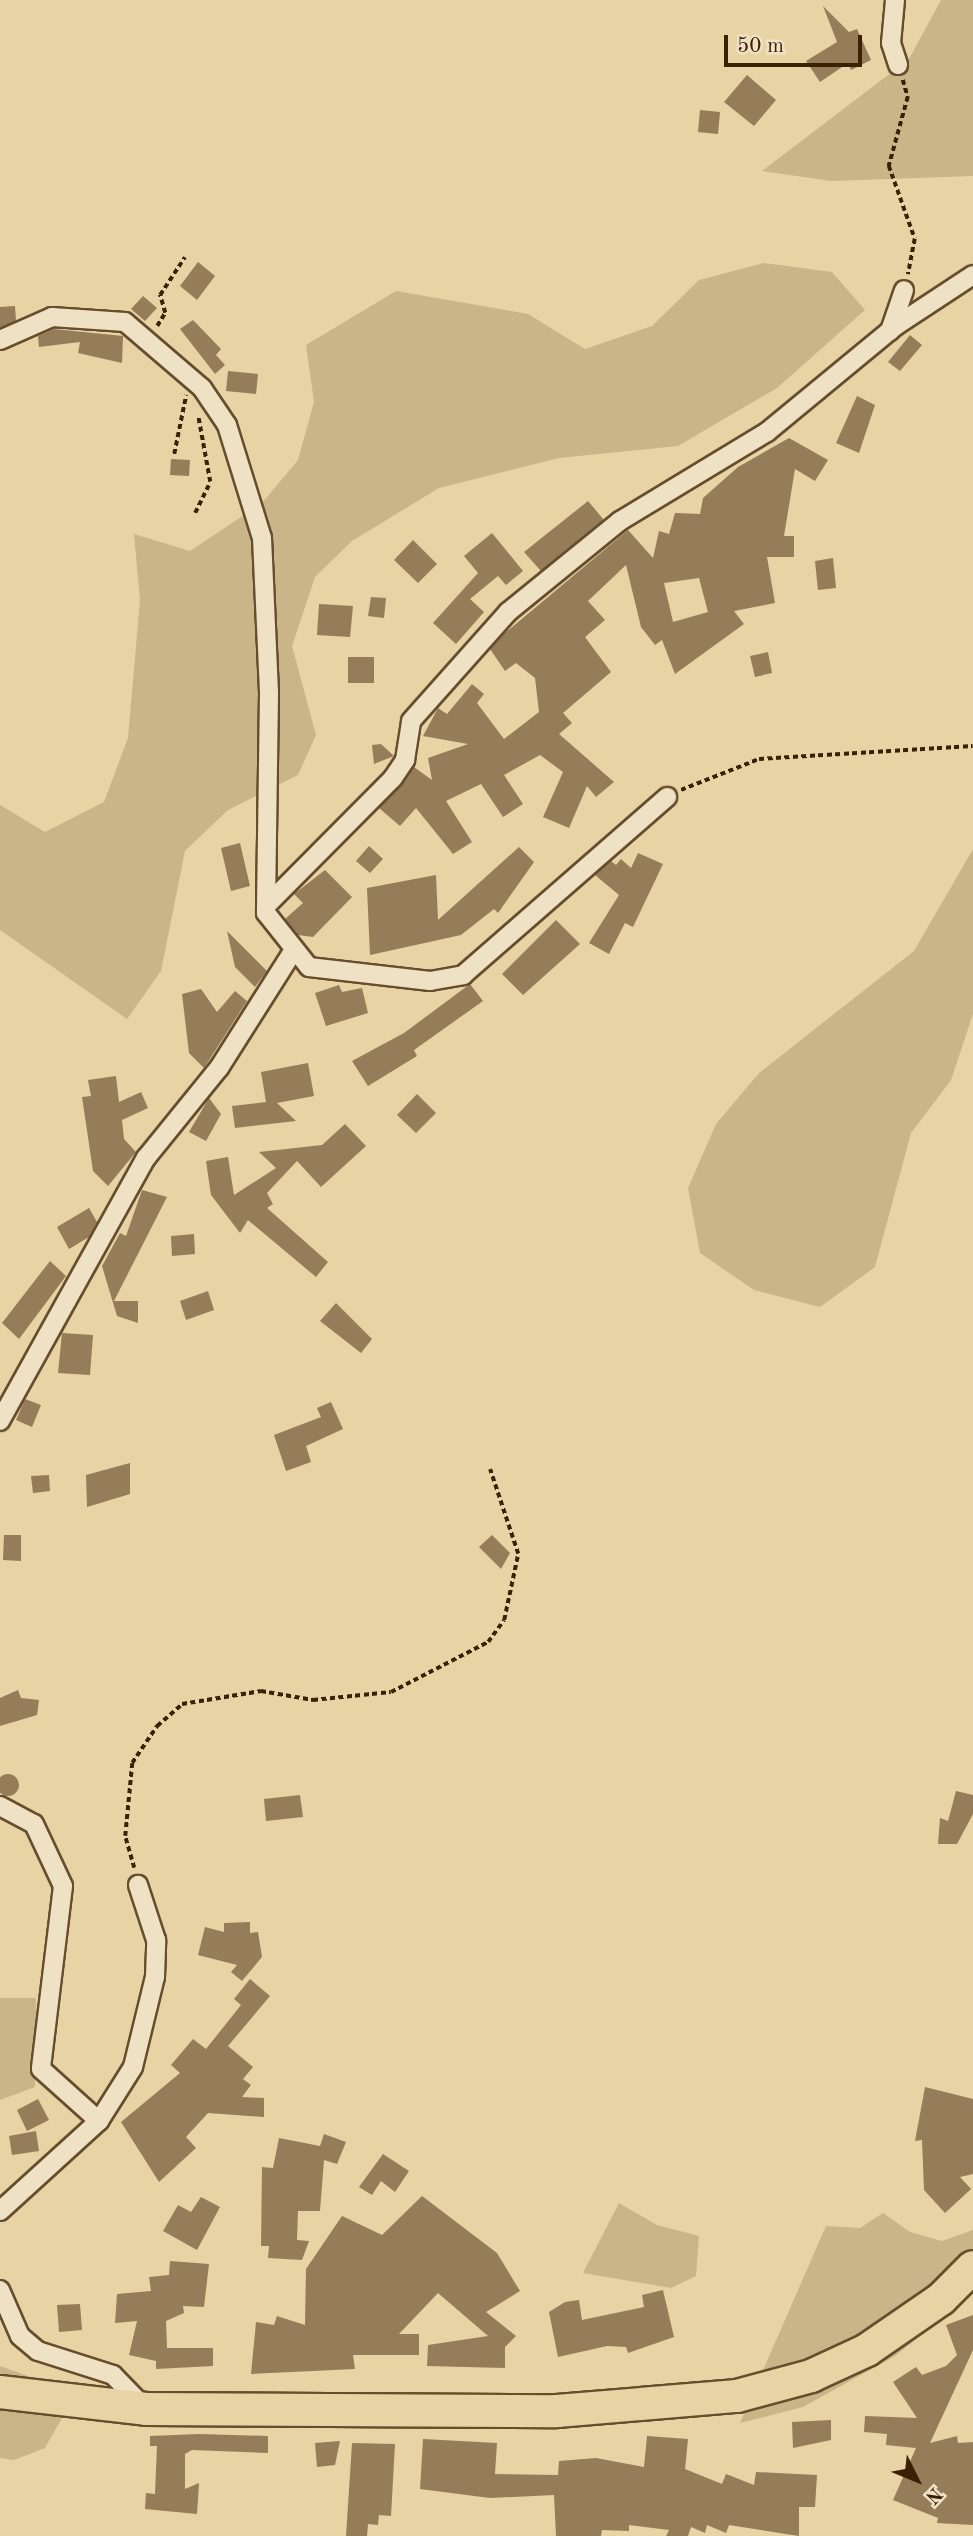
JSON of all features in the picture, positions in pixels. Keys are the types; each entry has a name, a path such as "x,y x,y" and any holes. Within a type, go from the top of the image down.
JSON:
{"highway":[{"path":"0,2392 146,2409 557,2411 737,2396 811,2376 867,2350 941,2299 973,2267"}],"street":[{"path":"895,0 891,43 898,65"},
{"path":"267,905 393,778 405,760 411,721 508,612 620,521 767,432 890,331 973,275"},
{"path":"890,331 904,290"},
{"path":"0,340 52,317 125,323 149,340 202,388 228,425 262,538 269,693 266,913 309,967 376,978 430,981 463,975 667,797"},
{"path":"0,1421 146,1158 219,1068 293,950"},
{"path":"0,1806 34,1824 63,1886 41,2068 99,2120"},
{"path":"0,2211 99,2120 133,2067 155,1977 156,1940 138,1885"},
{"path":"0,2290 20,2336 38,2351 113,2375 146,2409"}],"path":[{"path":"898,65 908,97 889,166 915,239 904,290"},
{"path":"149,340 165,313 160,295 185,257"},
{"path":"174,454 178,412 188,389 192,401"},
{"path":"195,513 210,482 197,412"},
{"path":"667,797 759,759 973,746"},
{"path":"138,1885 125,1836 132,1763 156,1726 182,1704 261,1690 313,1700 391,1692 488,1642 504,1620 518,1554 490,1470"}],"shaded area":[{"path":"941,0 973,0 973,176 831,181 762,171 909,59"},
{"path":"764,263 832,272 865,310 777,388 678,446 559,458 439,488 352,541 315,577 292,646 316,735 298,775 228,810 185,851 161,971 127,1019 0,930 0,805 45,832 104,802 128,738 140,600 134,534 190,551 262,503 298,460 314,402 306,345 396,291 528,314 585,349 652,326 699,280"},
{"path":"973,849 973,1014 951,1080 911,1133 875,1267 820,1307 754,1290 700,1253 688,1188 716,1124 759,1073 914,951"},
{"path":"0,1998 36,1998 35,2087 0,2100"},
{"path":"619,2203 657,2225 699,2236 696,2276 671,2288 583,2273"},
{"path":"883,2213 910,2232 942,2241 973,2230 973,2293 895,2356 803,2407 740,2423 826,2226 860,2228"},
{"path":"0,2366 64,2389 62,2418 45,2448 14,2460 0,2458"}],"building":[{"path":"823,6 849,32 857,29 871,60 851,70 848,63 820,82 806,61 837,42"},
{"path":"747,75 776,100 754,126 724,102"},
{"path":"700,110 720,112 718,134 698,132"},
{"path":"198,262 215,276 197,300 180,286"},
{"path":"143,296 157,308 145,321 131,309"},
{"path":"15,306 16,321 0,328 0,307"},
{"path":"193,320 221,349 216,355 225,365 215,374 180,329"},
{"path":"54,329 123,336 122,363 78,353 80,342 39,347 38,336"},
{"path":"910,335 922,345 900,371 888,362"},
{"path":"228,371 258,374 256,394 226,391"},
{"path":"857,396 875,405 859,453 836,443"},
{"path":"789,438 828,460 815,481 795,469 784,536 794,536 794,557 767,557 775,603 734,611 744,624 675,674 662,640 655,645 641,627 626,565 588,601 605,620 585,637 611,672 563,713 572,723 559,734 614,782 596,797 587,786 569,828 543,817 563,772 540,755 504,775 523,804 503,817 481,784 446,801 472,842 453,854 416,808 400,826 379,808 414,767 432,780 428,758 468,744 423,736 438,708 447,714 472,684 484,694 477,703 504,739 539,712 535,678 516,663 505,671 490,649 505,633 628,530 653,558 659,531 669,534 675,513 700,514 703,498 738,467","holes":["699,578 708,612 673,622 664,583"]},
{"path":"171,459 190,460 189,476 170,475"},
{"path":"588,501 604,520 541,571 524,552"},
{"path":"492,533 523,571 506,585 498,576 470,599 484,612 456,644 433,623 478,573 464,556"},
{"path":"413,540 437,564 418,583 394,560"},
{"path":"833,558 836,588 818,590 815,561"},
{"path":"371,597 386,598 384,618 368,616"},
{"path":"319,604 353,606 350,637 317,635"},
{"path":"768,652 772,673 755,677 750,656"},
{"path":"348,657 374,657 374,683 348,683"},
{"path":"381,744 394,756 374,764 372,745"},
{"path":"240,843 250,886 231,891 221,848"},
{"path":"369,846 383,859 370,873 356,861"},
{"path":"519,847 534,862 498,913 494,909 461,935 370,955 367,888 436,875 438,920"},
{"path":"638,853 663,864 633,927 625,923 609,954 589,943 619,895 595,875 611,861 616,865 621,859 631,868"},
{"path":"325,870 352,897 313,937 298,935 285,919 303,903 294,894"},
{"path":"556,920 580,944 523,995 502,974"},
{"path":"227,931 267,971 255,987 235,967"},
{"path":"470,984 483,1001 414,1050 417,1056 368,1086 352,1061 404,1033"},
{"path":"339,985 342,992 362,988 368,1013 326,1026 315,993"},
{"path":"201,989 217,1012 235,991 247,1001 204,1068 189,1053 182,994"},
{"path":"308,1063 314,1096 277,1103 296,1121 235,1128 232,1106 266,1102 261,1072"},
{"path":"116,1076 119,1102 141,1092 148,1108 122,1120 124,1139 136,1152 108,1186 93,1171 82,1097 91,1096 88,1080"},
{"path":"417,1094 436,1113 416,1133 397,1115"},
{"path":"209,1098 221,1114 206,1141 189,1132"},
{"path":"345,1124 366,1146 321,1187 297,1161 267,1193 273,1204 267,1208 328,1262 316,1277 248,1220 240,1233 211,1195 206,1161 228,1157 234,1195 276,1168 259,1152 322,1145"},
{"path":"142,1190 167,1197 114,1301 138,1301 138,1323 117,1316 102,1266 120,1233 126,1236"},
{"path":"89,1208 97,1222 89,1237 69,1249 57,1227"},
{"path":"194,1234 195,1254 172,1256 171,1236"},
{"path":"50,1261 66,1276 19,1339 2,1323"},
{"path":"208,1291 214,1310 186,1320 180,1301"},
{"path":"336,1303 372,1339 361,1353 320,1321"},
{"path":"62,1333 93,1335 90,1375 58,1373"},
{"path":"25,1399 41,1405 32,1427 16,1420"},
{"path":"331,1402 343,1429 306,1446 311,1462 286,1471 274,1435 321,1417 317,1408"},
{"path":"130,1463 130,1494 87,1507 86,1475"},
{"path":"49,1475 50,1491 33,1493 31,1476"},
{"path":"4,1535 21,1535 21,1561 3,1560"},
{"path":"492,1535 510,1553 501,1569 479,1547"},
{"path":"18,1690 21,1698 39,1700 37,1715 0,1726 0,1698"},
{"path":"8,1774 16,1777 19,1785 16,1793 8,1796 0,1793 -3,1785 0,1777"},
{"path":"956,1791 973,1795 973,1814 957,1844 938,1844 940,1818 948,1821"},
{"path":"300,1795 303,1817 266,1821 264,1799"},
{"path":"250,1922 250,1933 258,1932 262,1957 242,1981 231,1972 237,1965 198,1955 205,1927 224,1932 224,1923"},
{"path":"250,1979 270,1996 228,2046 253,2067 243,2079 251,2085 242,2097 264,2098 264,2117 208,2113 186,2137 196,2148 159,2182 121,2122 180,2073 171,2065 193,2039 206,2049 241,2005 234,1999"},
{"path":"925,2087 973,2099 973,2174 960,2177 971,2189 945,2213 924,2190 922,2140 915,2141"},
{"path":"38,2099 49,2120 27,2131 17,2110"},
{"path":"36,2131 39,2151 12,2155 9,2136"},
{"path":"324,2134 346,2142 337,2164 324,2160 320,2211 298,2211 297,2240 309,2241 302,2260 268,2258 269,2246 261,2246 262,2167 273,2168 279,2138 320,2146"},
{"path":"383,2154 409,2171 395,2192 381,2181 372,2195 359,2187"},
{"path":"422,2196 497,2253 520,2291 486,2312 516,2336 505,2347 505,2368 427,2366 428,2345 488,2336 438,2293 399,2334 419,2334 419,2355 353,2355 355,2369 251,2374 256,2322 274,2325 277,2316 305,2325 306,2269 342,2216 382,2235"},
{"path":"201,2197 220,2207 197,2250 163,2231 178,2205 191,2212"},
{"path":"170,2261 209,2264 204,2307 183,2306 184,2313 166,2321 167,2348 213,2348 213,2366 156,2369 156,2361 129,2355 137,2321 115,2323 117,2294 151,2291 149,2277 169,2275"},
{"path":"663,2290 674,2337 628,2353 626,2347 607,2346 558,2357 549,2312 565,2302 579,2300 582,2320 644,2307 642,2295"},
{"path":"80,2304 82,2330 59,2332 57,2305"},
{"path":"973,2315 973,2350 930,2443 957,2436 958,2443 973,2442 973,2525 937,2523 938,2518 893,2500 916,2448 886,2445 887,2434 864,2432 865,2416 917,2418 893,2382 916,2367 922,2375 946,2366 957,2355 946,2325"},
{"path":"831,2420 831,2440 793,2448 792,2422"},
{"path":"150,2436 268,2436 268,2453 192,2450 185,2454 185,2489 199,2483 197,2514 145,2509 146,2493 155,2494 157,2446 150,2446"},
{"path":"647,2436 688,2439 685,2469 722,2484 726,2474 754,2485 756,2472 817,2475 815,2507 799,2507 799,2536 729,2525 726,2533 707,2525 705,2533 691,2527 688,2536 666,2536 669,2530 629,2525 629,2531 602,2530 601,2536 556,2536 554,2495 490,2498 420,2489 423,2439 497,2443 495,2474 558,2475 559,2461 596,2458 644,2467"},
{"path":"340,2441 335,2465 317,2467 315,2443"},
{"path":"352,2443 395,2444 391,2516 379,2515 378,2525 368,2524 367,2536 346,2536"}]}
